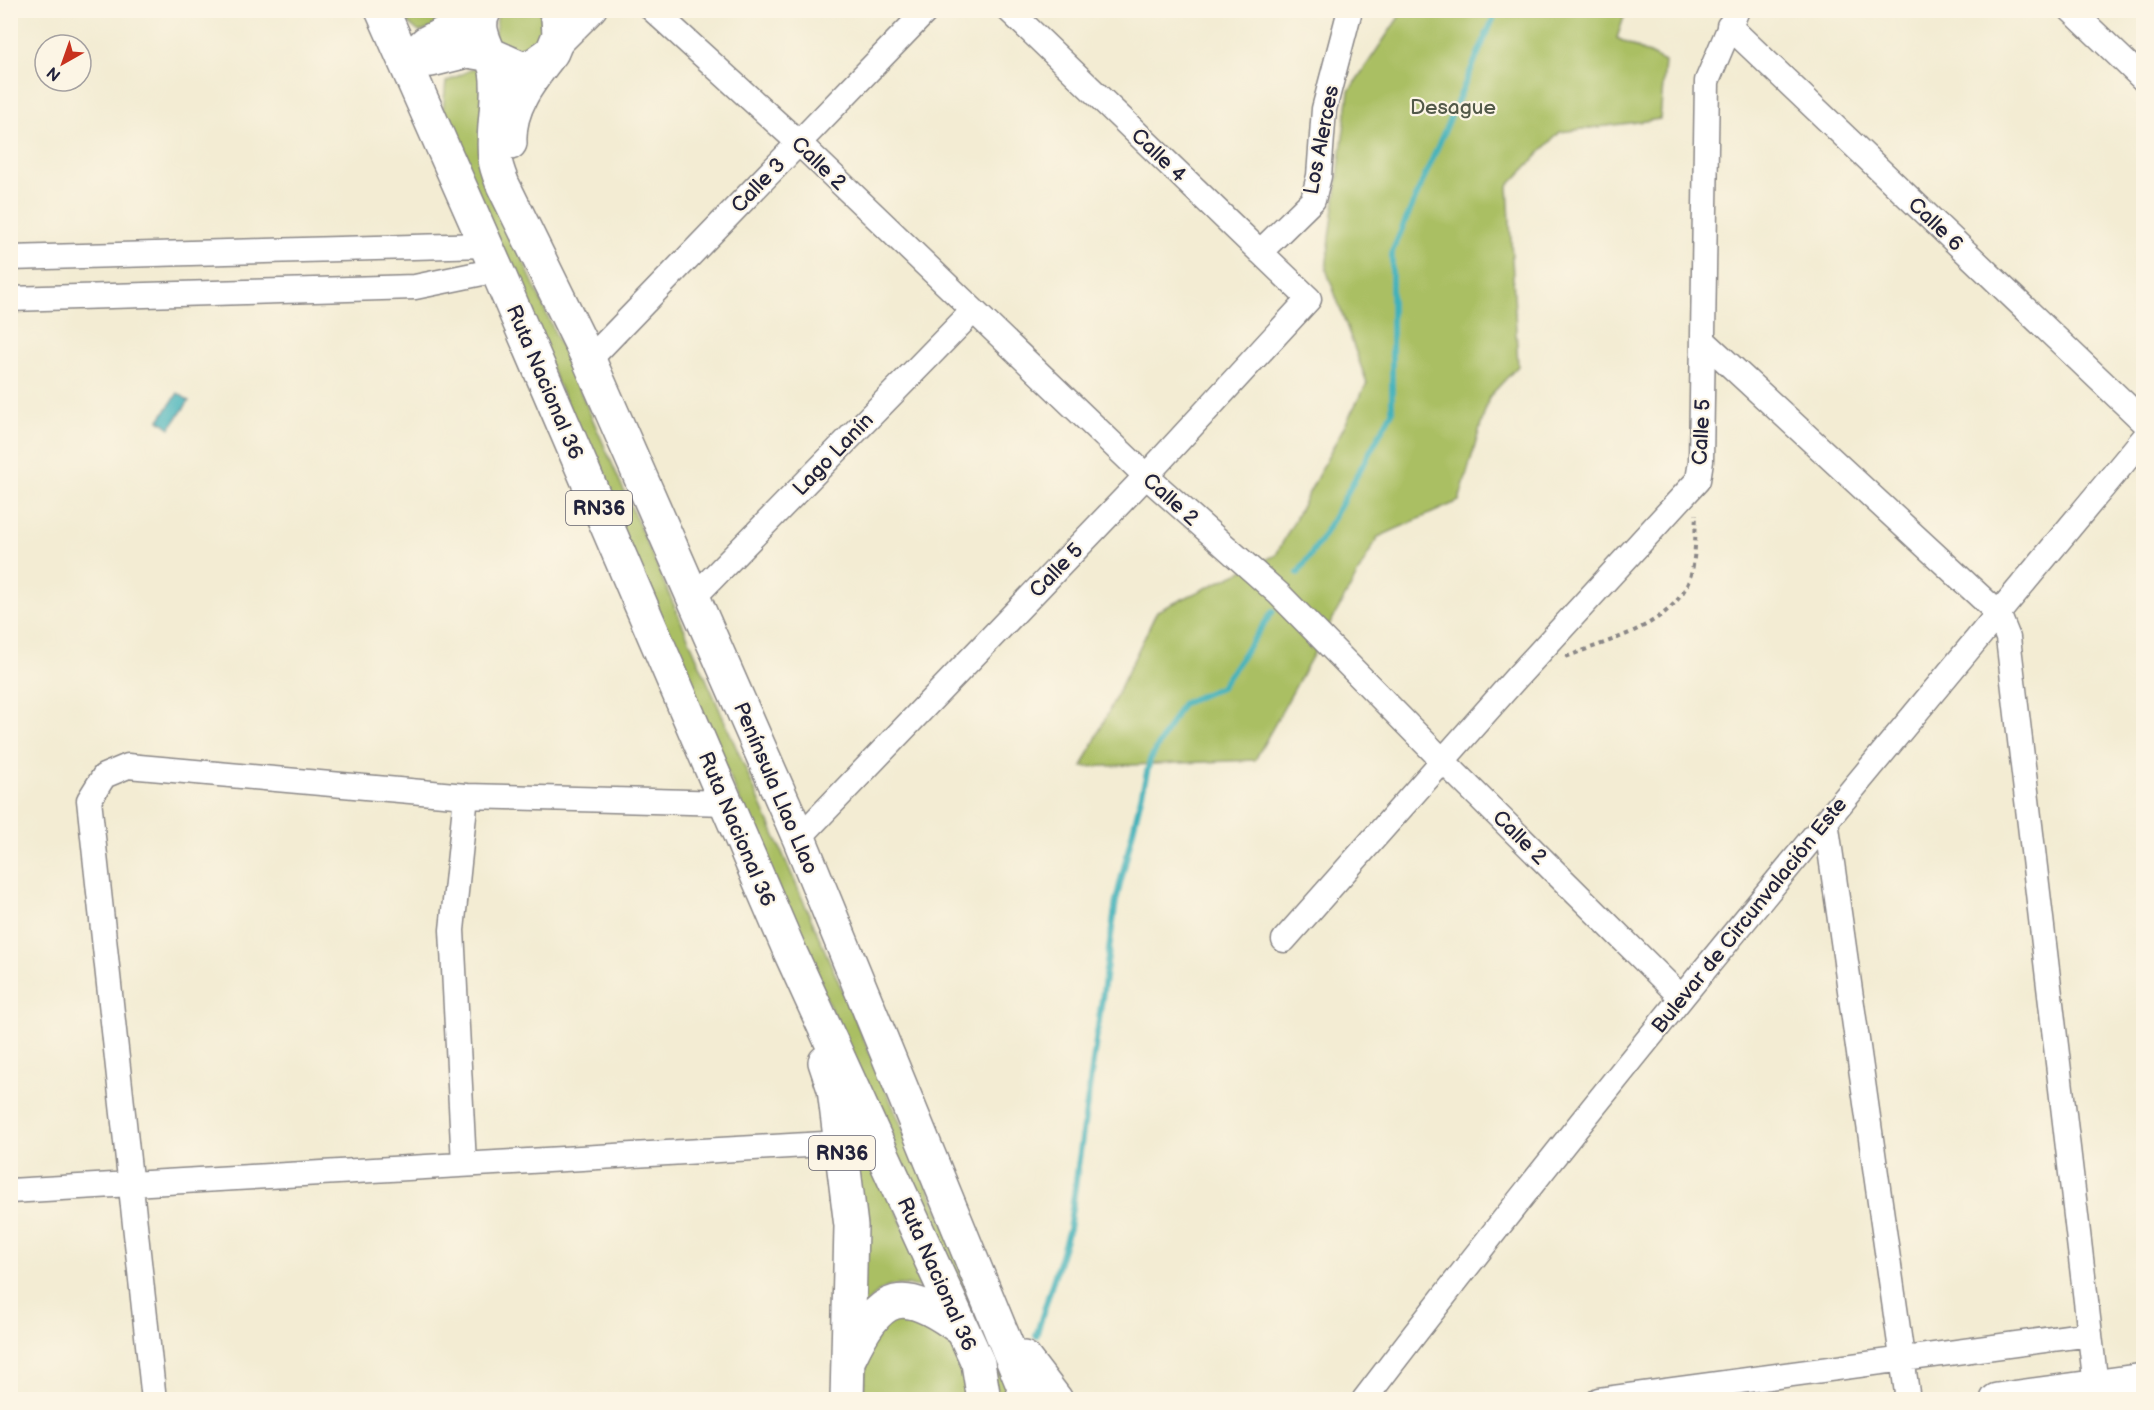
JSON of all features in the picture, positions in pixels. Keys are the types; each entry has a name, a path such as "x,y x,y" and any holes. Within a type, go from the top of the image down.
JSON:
{"main road":[{"name":"Ruta Nacional 36","path":"382,10 727,803 790,954 849,1077 978,1363 984,1400"},
{"path":"406,62 431,60 467,51 492,55 520,68 534,65 552,52 559,35 558,17 555,10"},
{"path":"406,62 426,43 483,12"},
{"name":"Península Llao Llao","path":"483,12 483,40 492,55 496,80 495,162 503,185 589,360 799,838 1029,1400"},
{"name":"Península Llao Llao","path":"539,257 512,167 510,138 515,108 526,85 552,52"},
{"name":"Ruta Nacional 36","path":"790,954 834,1089 841,1143 851,1226 847,1400"},
{"name":"RN36","path":"849,1358 864,1327 891,1302 903,1300 920,1302 937,1311 961,1329"},
{"name":"Península Llao Llao","path":"997,1325 1056,1400"},
{"path":"1997,1400 2144,1380"}],"street":[{"path":"552,52 594,10"},
{"name":"Calle 2","path":"652,10 799,143 972,312 1146,476 1280,594 1443,761 1680,996"},
{"name":"Calle 3","path":"589,360 927,10"},
{"name":"Calle 4","path":"1009,10 1309,299"},
{"name":"Los Alerces","path":"1260,252 1313,201 1319,176 1324,109 1350,10"},
{"path":"2071,10 2144,80"},
{"name":"Calle 5","path":"1284,940 1698,480 1701,461 1704,342 1707,81 1733,18"},
{"name":"Calle 6","path":"1733,18 2144,422"},
{"path":"10,258 491,257"},
{"path":"10,299 415,287 491,257"},
{"name":"Calle 5","path":"799,838 1146,476 1309,299"},
{"name":"Lago Lanín","path":"694,597 972,312"},
{"path":"1704,342 1998,613 2008,638 2096,1386"},
{"name":"Bulevar de Circunvalación Este","path":"1364,1400 1467,1265 1680,996 2144,438"},
{"path":"154,1400 133,1184 89,800 104,776 128,766 466,796 727,803"},
{"path":"464,1164 452,930 466,796"},
{"path":"1826,821 1908,1400"},
{"path":"10,1191 841,1143"},
{"path":"1599,1400 2090,1334"}],"path":[{"path":"1557,661 1661,618 1678,602 1693,567 1698,480"}],"green space":[{"path":"398,11 451,11 439,26 419,32 401,17"},
{"path":"498,11 542,11 544,43 528,55 494,40"},
{"name":"Desague","path":"1403,11 1626,11 1617,38 1665,62 1660,119 1560,132 1508,186 1518,366 1489,397 1459,501 1378,537 1255,760 1082,767 1157,611 1276,555 1367,383 1326,269 1349,91"},
{"path":"478,66 488,84 499,205 1021,1399 1001,1399 442,118 446,82"},
{"path":"847,1094 930,1289 906,1285 889,1287 875,1295 858,1313"},
{"path":"911,1312 939,1325 958,1352 967,1399 862,1400 868,1349 887,1321"}],"water":[{"path":"178,393 189,401 170,428 159,420"}],"waterway":[{"path":"1298,573 1321,540 1392,412 1392,252 1497,10"},
{"path":"1036,1336 1069,1229 1116,901 1150,760 1182,704 1221,687 1273,611"}]}
